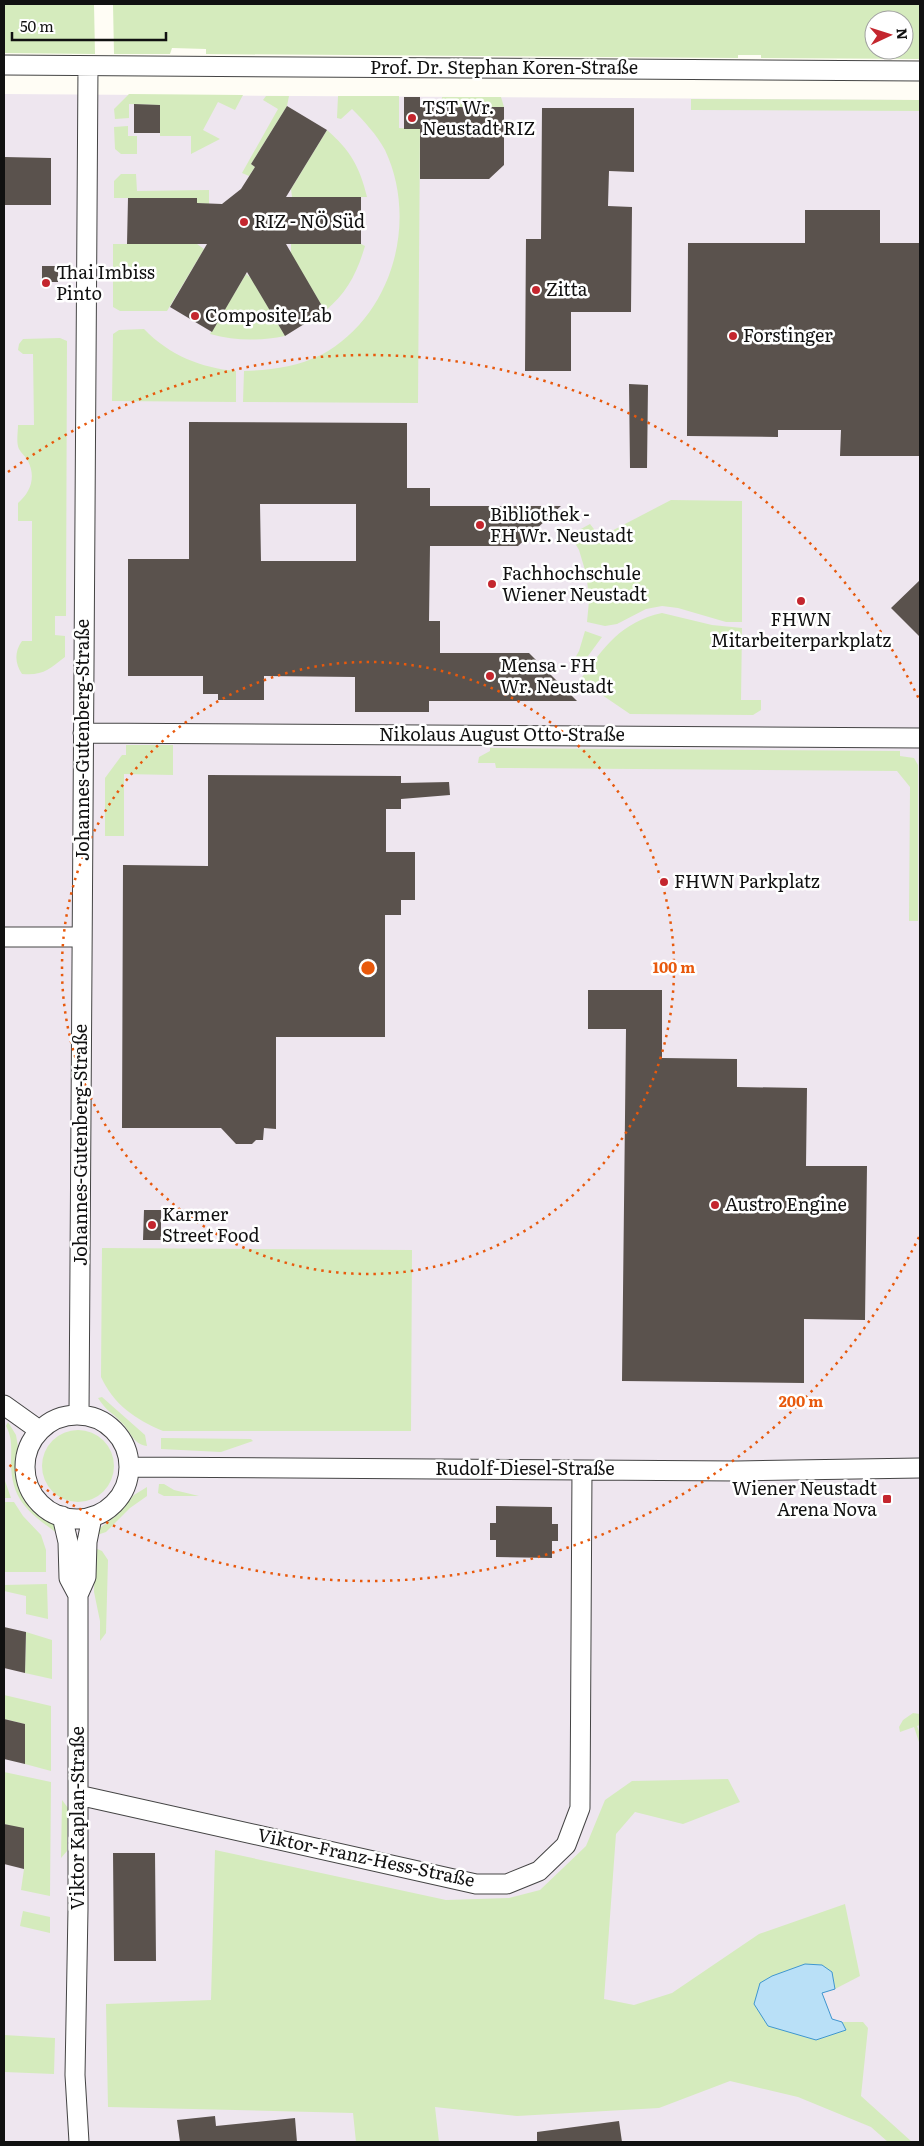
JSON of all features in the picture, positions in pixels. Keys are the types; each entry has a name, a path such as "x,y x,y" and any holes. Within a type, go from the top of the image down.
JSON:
{"street":[{"name":"Prof. Dr. Stephan Koren-Straße","path":"4,65 920,71"},
{"name":"Johannes-Gutenberg-Straße","path":"79,1414 88,66"},
{"name":"Nikolaus August Otto-Straße","path":"83,733 920,738"},
{"path":"4,937 82,937"},
{"path":"4,1405 39,1430"},
{"path":"79,1414 96,1418 113,1429 126,1447 129,1467 126,1484 118,1499 106,1510 77,1517 45,1508 32,1492 25,1472 28,1449 39,1430 55,1419 79,1414"},
{"name":"Rudolf-Diesel-Straße","path":"129,1467 746,1471 920,1468"},
{"name":"Viktor-Franz-Hess-Straße","path":"78,1795 476,1884 507,1884 538,1871 566,1846 580,1808 582,1470"},
{"name":"Viktor Kaplan-Straße","path":"77,1517 68,1542 70,1578 78,1595"},
{"name":"Viktor Kaplan-Straße","path":"77,1517 87,1542 86,1577 78,1595 76,2040 79,2142"}],"shaded area":[{"path":"4,94 920,100 920,2142 4,2142"}],"green space":[{"path":"4,4 94,4 95,54 4,53"},
{"path":"113,4 920,4 920,59 914,59 914,10 864,10 864,59 761,58 761,55 738,55 738,58 206,54 206,49 172,48 170,54 114,54"},
{"path":"129,94 243,95 235,110 218,102 203,130 220,139 191,154 191,136 160,136 160,105 129,104 129,118 115,119 114,109"},
{"path":"266,96 289,96 287,106 251,164 255,167 249,176 242,173 278,109 263,100"},
{"path":"338,96 399,96 399,128 420,129 418,403 243,402 244,371 274,369 293,365 321,355 346,338 366,317 381,292 392,265 398,236 399,207 395,178 382,144 357,114 352,109 341,119 337,118"},
{"path":"442,97 501,97 504,107 442,107"},
{"path":"691,99 920,100 920,111 691,110"},
{"path":"128,126 128,136 137,136 137,154 121,154 115,149 114,127"},
{"path":"327,130 342,145 353,160 367,197 292,197 291,189"},
{"path":"121,174 136,174 137,191 209,190 209,204 197,203 196,198 114,198 114,181"},
{"path":"113,244 197,244 204,249 167,311 120,311 113,307"},
{"path":"291,244 361,244 365,246 350,282 325,311 291,254"},
{"path":"246,274 251,278 285,336 248,340 210,334"},
{"path":"144,329 164,346 186,359 210,367 236,371 236,402 112,401 113,334 119,330"},
{"path":"60,338 67,341 66,616 55,616 55,635 65,636 65,657 41,673 22,674 17,662 18,649 22,641 32,641 32,521 18,521 18,503 29,489 32,473 28,461 18,447 17,441 18,425 34,425 33,354 23,354 18,350 19,344 23,339"},
{"path":"671,500 742,501 742,622 726,622 678,608 662,606 646,609 617,624 605,626 587,622 589,601 587,580 598,578 596,568 585,570 579,550 570,535 590,524 600,537"},
{"path":"662,613 712,625 742,628 741,700 761,700 761,710 753,715 630,714 580,680 597,657 624,629 648,617"},
{"path":"585,631 602,637 577,671 570,667 579,651"},
{"path":"126,745 173,745 173,775 124,774 124,836 105,836 105,778 122,755 126,755"},
{"path":"490,748 900,751 900,756 914,758 918,765 918,921 909,921 910,787 897,771 496,768 495,763 478,763 479,757 490,751"},
{"path":"102,1248 412,1250 411,1431 163,1431 143,1421 126,1410 112,1396 101,1377"},
{"path":"102,1397 145,1435 147,1446 138,1443 118,1419 106,1409 98,1398"},
{"path":"8,1422 16,1435 18,1447 17,1479 23,1494 31,1508 53,1523 58,1534 31,1513 19,1497 12,1477 11,1440 6,1426"},
{"path":"78,1430 98,1436 108,1446 114,1466 108,1486 98,1496 78,1502 58,1496 48,1486 42,1466 48,1446 58,1436"},
{"path":"161,1438 251,1439 253,1441 221,1452 161,1449"},
{"path":"4,1446 5,1481 11,1498 4,1498"},
{"path":"159,1484 199,1496 164,1496 158,1493"},
{"path":"147,1487 147,1496 130,1508 106,1532 97,1535 100,1528 117,1515 134,1495"},
{"path":"4,1502 14,1502 23,1516 41,1535 46,1550 46,1572 4,1572"},
{"path":"95,1548 102,1551 108,1560 106,1633 100,1641 100,1621 94,1592"},
{"path":"47,1584 48,1619 26,1614 26,1596 4,1591 4,1585"},
{"path":"26,1632 52,1640 52,1679 25,1673"},
{"path":"4,1695 51,1706 51,1771 25,1764 25,1724 4,1719"},
{"path":"913,1713 920,1714 920,1725 917,1726 920,1734 920,1745 914,1727 900,1732 899,1727 903,1720"},
{"path":"4,1772 51,1782 50,1896 21,1890 24,1869 24,1829 4,1824"},
{"path":"728,1779 740,1802 683,1824 635,1812 616,1834 604,1999 634,2005 672,1993 759,1934 845,1904 860,1976 835,1989 832,1972 760,1983 846,2030 842,2022 863,2022 868,2028 861,2096 912,2142 888,2142 871,2127 798,2097 730,2081 659,2108 517,2116 435,2107 439,2142 356,2142 353,2113 108,2107 106,2004 211,2000 215,1850 446,1900 509,1898 540,1890 586,1846 605,1800 632,1781"},
{"path":"62,1800 68,1808 67,1851 61,1858"},
{"path":"23,1911 50,1917 50,1933 20,1926"},
{"path":"4,2035 55,2038 54,2074 4,2072"}],"water":[{"path":"805,1964 822,1965 832,1972 835,1989 822,1993 832,2019 842,2022 846,2030 816,2040 768,2026 754,2004 760,1983 772,1976"}],"building":[{"path":"404,97 420,97 420,107 504,107 504,165 489,179 420,179 420,129 404,129"},
{"path":"134,104 160,105 160,133 134,133"},
{"name":"RIZ - NÖ Süd","path":"287,106 327,130 286,197 361,197 361,244 286,244 325,311 285,336 247,272 212,332 170,307 207,244 127,244 128,198 197,198 197,203 222,204 241,189 255,167 251,164"},
{"path":"542,108 634,108 634,172 609,171 608,206 632,207 631,312 571,312 571,371 525,371 526,239 541,239"},
{"path":"4,157 51,158 51,205 4,205"},
{"path":"805,210 880,210 880,243 920,243 920,456 840,456 841,430 778,430 778,437 687,436 688,243 805,243"},
{"path":"42,266 58,266 58,282 42,282"},
{"path":"629,384 648,385 647,468 630,468"},
{"name":"Fachhochschule Wiener Neustadt","path":"189,422 407,423 407,488 430,488 430,506 561,506 518,546 430,546 429,621 440,621 440,653 529,653 577,701 429,701 429,712 355,712 355,677 264,676 264,700 218,700 218,694 203,694 203,676 128,676 128,559 189,559","holes":["260,504 356,504 356,561 261,561"]},
{"path":"920,580 920,637 891,608"},
{"path":"208,775 401,776 401,783 449,782 450,795 401,799 401,809 386,809 386,852 415,852 415,900 401,900 401,915 385,915 385,1037 276,1037 276,1129 264,1128 263,1140 256,1140 252,1144 236,1144 221,1128 122,1128 123,865 208,866"},
{"name":"Austro Engine","path":"588,990 662,990 662,1058 737,1059 737,1087 807,1088 806,1166 867,1166 865,1320 804,1319 804,1383 622,1381 626,1029 588,1029"},
{"name":"Karmer Street Food","path":"144,1210 161,1210 161,1240 143,1240"},
{"path":"496,1506 552,1507 552,1524 558,1524 558,1541 552,1541 552,1558 496,1557 496,1540 490,1540 490,1523 496,1523"},
{"path":"4,1627 26,1632 25,1673 4,1668"},
{"path":"4,1719 25,1724 25,1764 4,1759"},
{"path":"4,1824 24,1828 24,1869 4,1864"},
{"path":"113,1853 155,1853 156,1961 114,1961"},
{"path":"215,2116 216,2126 295,2118 297,2142 180,2142 177,2120"},
{"path":"619,2121 622,2142 537,2142 537,2132"}],"place":[{"name":"TST Wr. Neustadt RIZ","path":"412,118"},
{"name":"RIZ - NÖ Süd","path":"244,222"},
{"name":"Thai Imbiss Pinto","path":"46,283"},
{"name":"Zitta","path":"536,290"},
{"name":"Composite Lab","path":"195,316"},
{"name":"Forstinger","path":"733,336"},
{"name":"Bibliothek - FH Wr. Neustadt","path":"480,525"},
{"name":"Fachhochschule Wiener Neustadt","path":"492,584"},
{"name":"FHWN Mitarbeiterparkplatz","path":"801,601"},
{"name":"Mensa - FH Wr. Neustadt","path":"490,676"},
{"name":"FHWN Parkplatz","path":"664,882"},
{"name":"Austro Engine","path":"715,1205"},
{"name":"Karmer Street Food","path":"152,1225"},
{"name":"Wiener Neustadt Arena Nova","path":"887,1499"}]}
